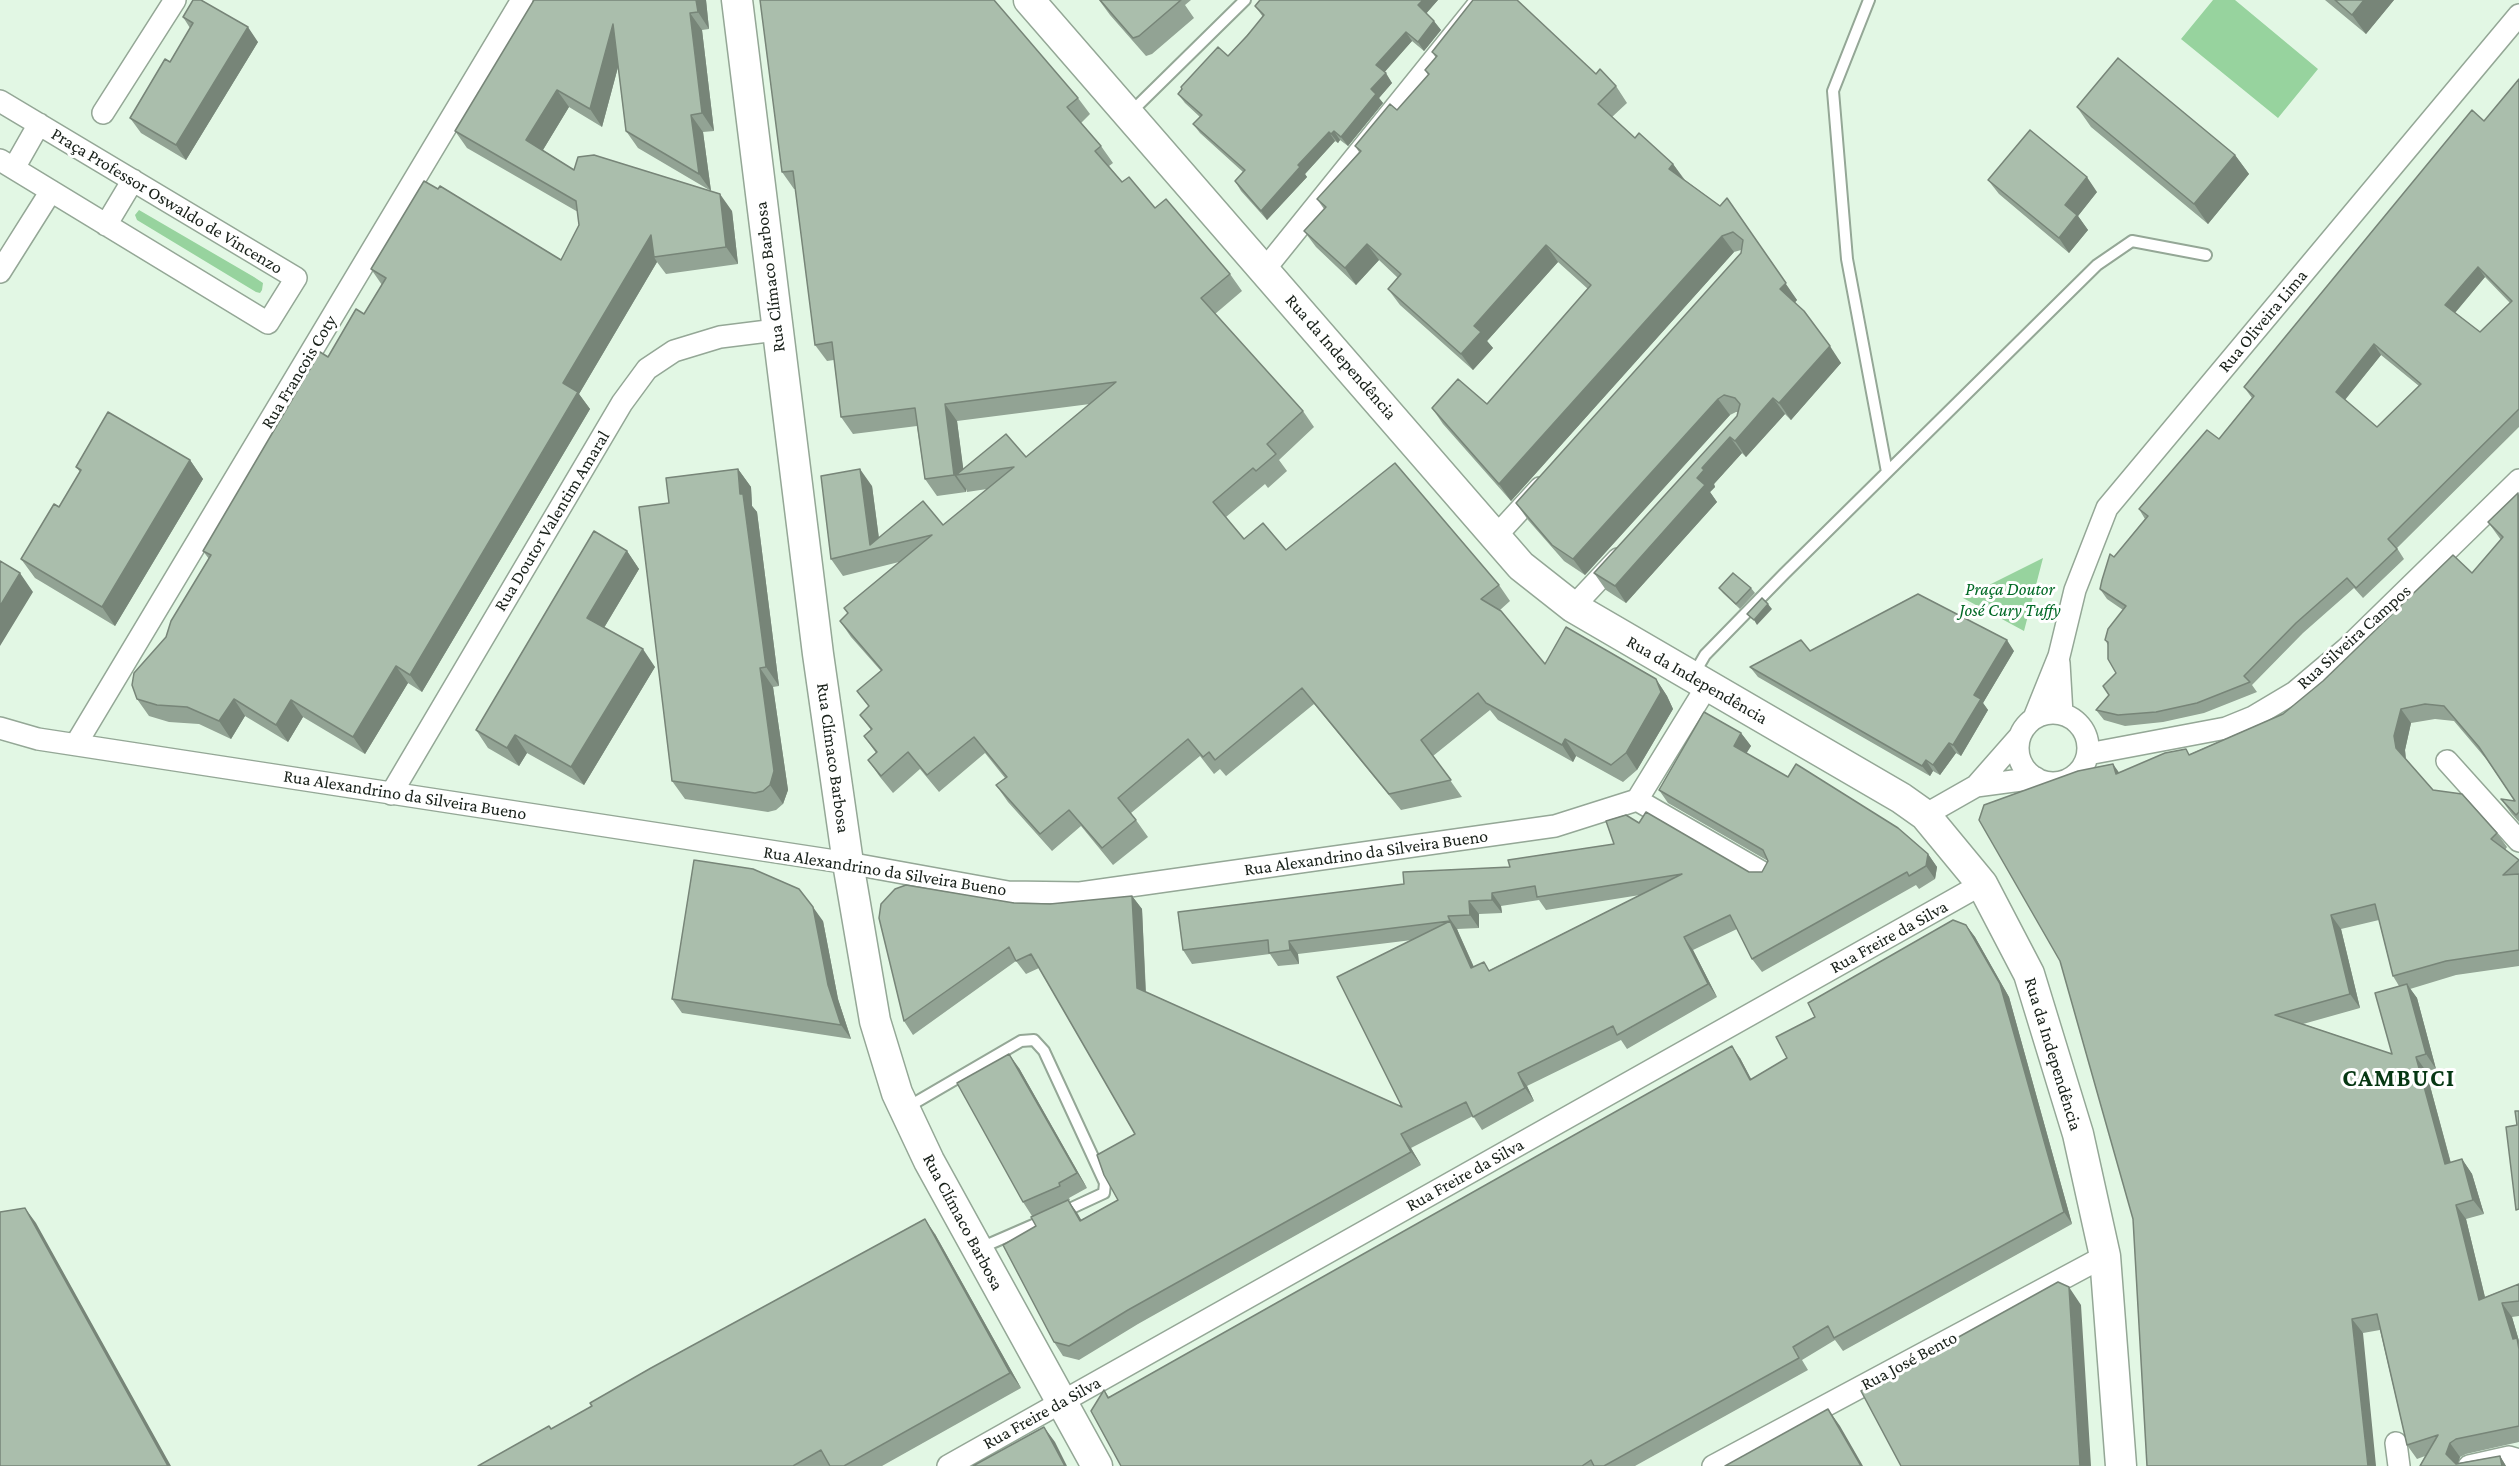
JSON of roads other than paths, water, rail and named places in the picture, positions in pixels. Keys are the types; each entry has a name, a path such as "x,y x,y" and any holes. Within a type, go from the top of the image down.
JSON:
{"main road":[{"name":"Rua Clímaco Barbosa","path":"737,0 776,330 848,863 874,1021 897,1093 929,1161 1097,1466"},
{"name":"Rua da Independência","path":"1029,0 1521,566 1573,607 1901,798 1925,815 1982,884 2030,974 2078,1134 2105,1256 2121,1466"}],"street":[{"path":"103,113 175,0"},
{"name":"Rua Francois Coty","path":"76,744 522,0"},
{"path":"1264,268 1482,0"},
{"name":"Rua Oliveira Lima","path":"2034,718 2059,656 2075,590 2107,508 2519,15"},
{"name":"Praça Professor Oswaldo de Vincenzo","path":"0,101 296,278 268,323 7,164"},
{"path":"7,164 39,124"},
{"path":"106,225 133,180"},
{"path":"0,272 51,191"},
{"name":"Rua Doutor Valentim Amaral","path":"391,794 622,402 647,369 674,351 720,337 776,330"},
{"path":"1496,536 1557,469"},
{"name":"Rua Silveira Campos","path":"2088,754 2226,728 2253,717 2295,692 2346,649 2519,480"},
{"path":"1573,607 1632,543"},
{"name":"Rua Oliveira Lima","path":"2059,656 2062,714"},
{"path":"1699,682 1637,800 1765,874"},
{"path":"1925,815 1976,786 2034,718 2062,714 2078,722 2084,731 2088,742 2088,754 2084,764 2068,779 2058,782 2036,778 1976,786"},
{"name":"Rua Alexandrino da Silveira Bueno","path":"0,728 38,739 848,863 1008,892 1080,892 1555,826 1637,800"},
{"path":"2020,736 2018,748 2020,760 2027,771 2036,778"},
{"path":"2447,761 2519,841"},
{"name":"Rua Freire da Silva","path":"948,1466 1982,884"},
{"name":"Rua José Bento","path":"1713,1466 2105,1256"},
{"path":"2396,1443 2399,1466"},
{"path":"2469,1466 2509,1457 2519,1460"}],"lane":[{"path":"1129,114 1245,0"},
{"path":"1869,0 1833,91 1847,259 1887,472"},
{"path":"1699,682 1705,655 2097,265 2132,241 2206,255"},
{"path":"904,1109 1021,1041 1034,1040 1044,1051 1105,1183 1106,1190 1097,1197 978,1249"}],"district":[{"name":"CAMBUCI","path":"2399,1079"}],"park label":[{"name":"Praça Doutor José Cury Tuffy","path":"2010,599"}]}
